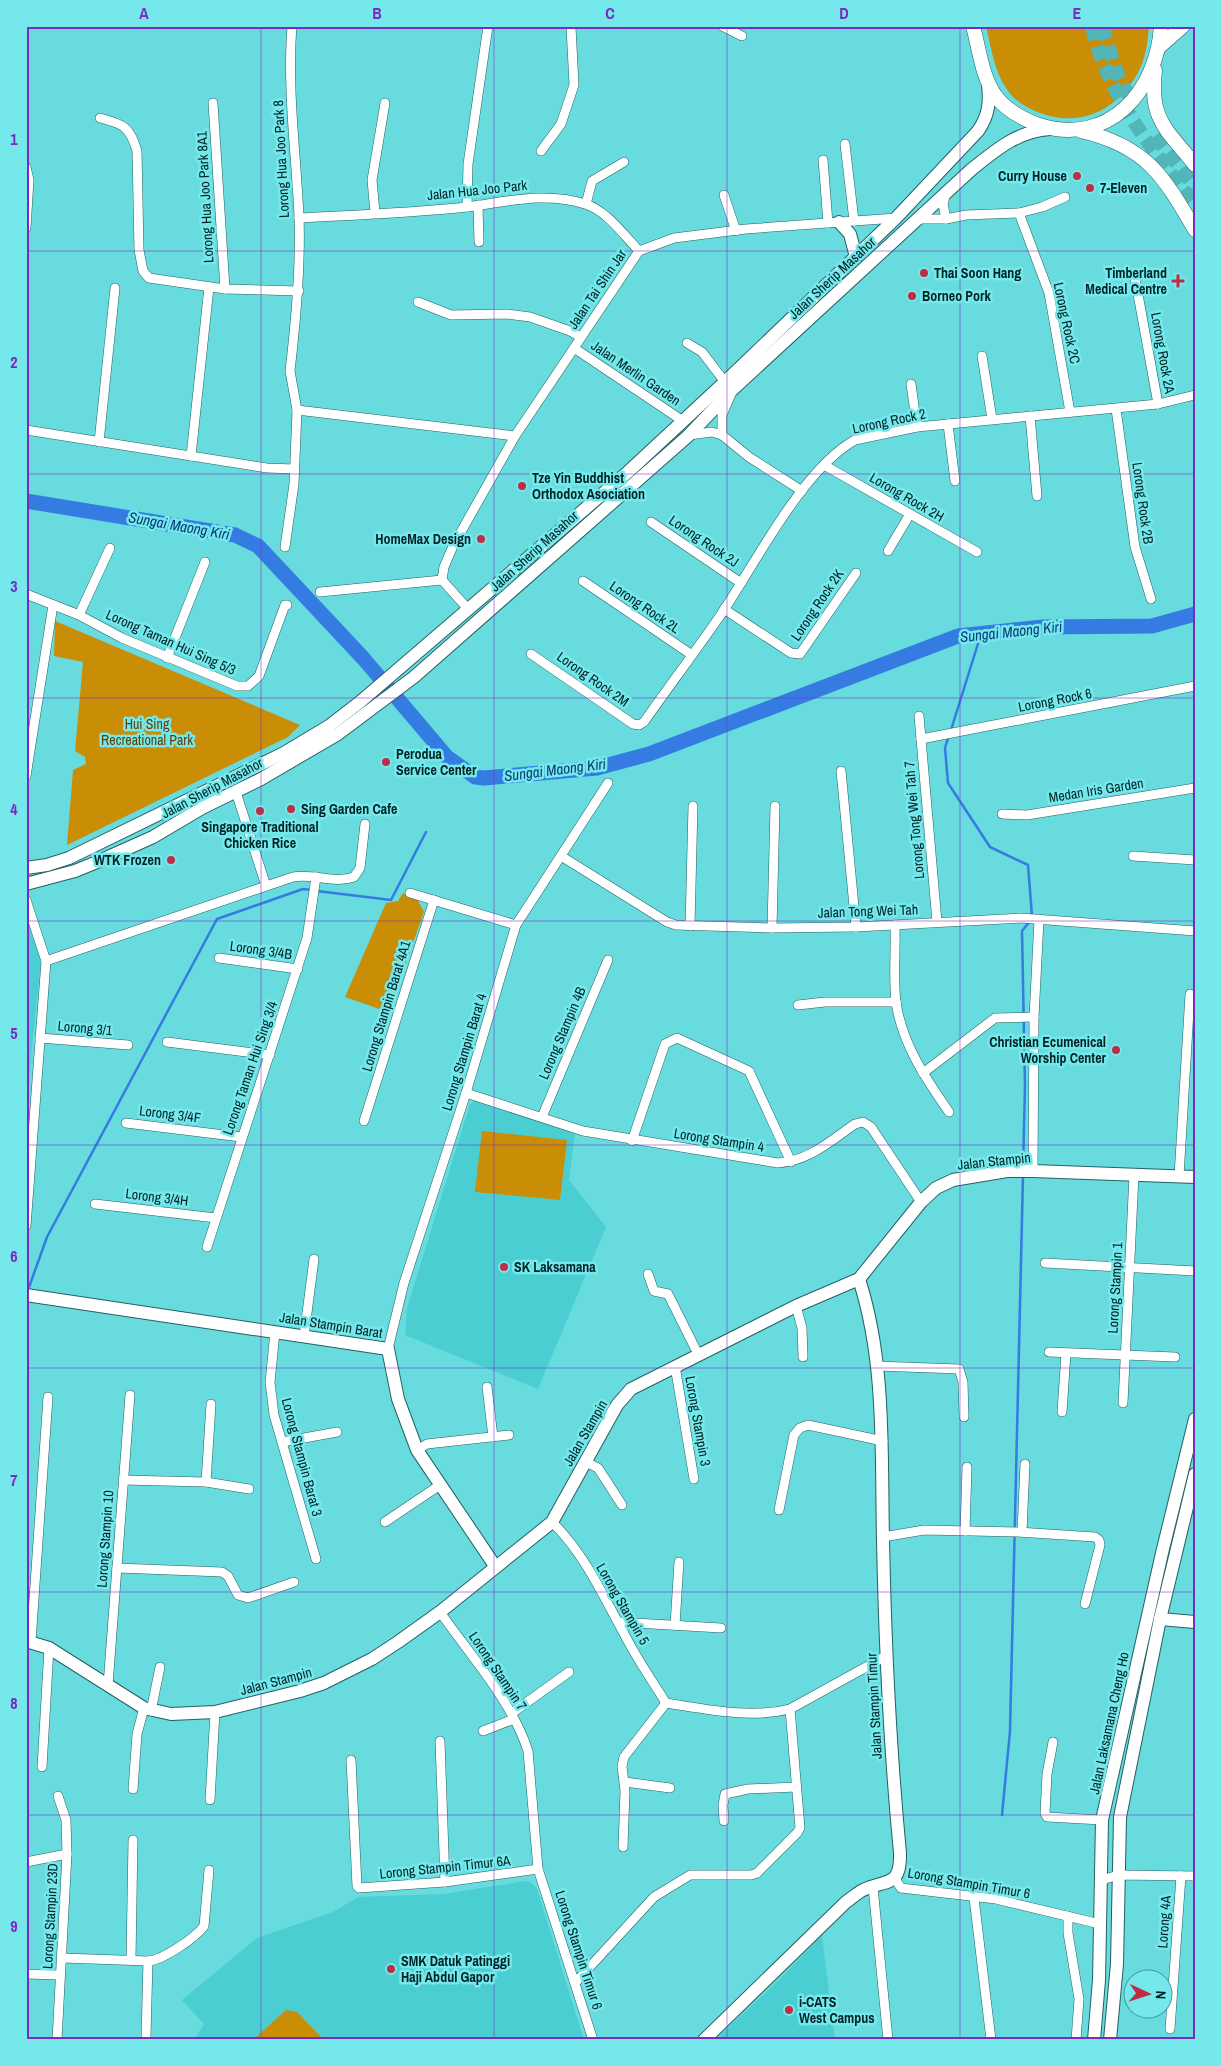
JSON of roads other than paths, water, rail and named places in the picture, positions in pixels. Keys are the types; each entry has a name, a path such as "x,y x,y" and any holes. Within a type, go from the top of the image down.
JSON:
{"main road":[{"path":"974,26 988,81 996,96 1011,111 1033,123 1103,137 1125,145 1144,159 1174,196 1195,230"},
{"path":"1161,26 1154,82 1159,118 1164,129 1195,164"},
{"path":"1073,130 1091,128 1120,113 1146,84 1158,51 1183,26"},
{"name":"Jalan Sherip Masahor","path":"26,884 75,872 153,837 291,763 372,710 414,677 688,436 729,386 969,144 986,120 990,100 988,81"},
{"name":"Jalan Sherip Masahor","path":"729,386 830,302 914,220 1000,146 1024,133 1054,128"},
{"path":"833,223 850,234 856,257"},
{"path":"683,421 693,423 729,386"},
{"name":"Jalan Sherip Masahor","path":"26,868 47,865 69,858 284,753 329,726 404,666 628,472 683,421"},
{"name":"Jalan Stampin","path":"28,1641 49,1648 148,1709 171,1714 215,1712 300,1691 324,1683 372,1659 440,1612 552,1522 624,1396 640,1383 796,1306 859,1280 921,1202 936,1188 953,1180 1007,1172 1030,1171 1195,1177"},
{"name":"Jalan Stampin Timur","path":"859,1280 866,1302 876,1366 883,1441 886,1656 900,1854 899,1871 895,1879"},
{"name":"Jalan Stampin Barat","path":"27,1295 388,1349 398,1399 417,1450 495,1566"},
{"name":"Jalan Laksamana Cheng Ho","path":"1094,2040 1099,1980 1102,1820 1162,1553 1195,1419"},
{"path":"1110,2040 1118,1964 1120,1817 1160,1619 1195,1474"},
{"path":"1160,1619 1195,1622"},
{"path":"704,2040 846,1902 863,1890 895,1879"}],"street":[{"name":"Lorong Hua Joo Park 8","path":"285,547 294,469 296,410 290,371 299,291 299,218 289,57 292,26"},
{"path":"467,207 468,164 488,26"},
{"path":"722,26 742,36"},
{"path":"541,151 561,124 574,84 571,27"},
{"path":"375,213 372,180 385,103"},
{"name":"Lorong Hua Joo Park 8A1","path":"214,104 225,289"},
{"path":"100,118 120,123 133,138 137,151 139,250 143,272 149,278 225,289 299,291"},
{"path":"846,144 854,221"},
{"path":"823,160 833,223"},
{"path":"586,204 592,181 624,162"},
{"path":"26,167 30,180 26,228"},
{"path":"946,219 942,204 948,190"},
{"path":"724,195 736,231"},
{"path":"914,220 927,218 946,219 966,215 1019,213 1042,207 1065,197"},
{"name":"Jalan Hua Joo Park","path":"299,218 467,207 529,198 554,198 586,204 603,214 639,251"},
{"path":"478,205 479,242"},
{"name":"Lorong Rock 2C","path":"1019,213 1049,293 1070,412"},
{"name":"Jalan Tai Shin Jar","path":"442,580 444,567 453,546 515,436 639,251 674,238 896,218"},
{"name":"Lorong Rock 2A","path":"1136,278 1158,404"},
{"path":"191,456 209,287"},
{"path":"99,442 115,288"},
{"path":"418,302 451,315 508,314 530,317 570,331 581,337"},
{"path":"687,343 702,352 729,386 722,415 722,435"},
{"name":"Jalan Merlin Garden","path":"574,348 683,421"},
{"path":"982,356 992,419"},
{"path":"911,384 917,427"},
{"name":"Lorong Rock 2","path":"639,725 644,722 692,655 802,491 836,452 856,440 917,427 1116,409 1158,404 1195,395"},
{"name":"Lorong Rock 2B","path":"1116,409 1135,547 1151,599"},
{"path":"296,410 515,436"},
{"path":"1030,416 1037,496"},
{"path":"948,424 955,481"},
{"path":"26,430 267,468 294,469"},
{"path":"688,436 712,432 722,435 750,458 802,491"},
{"name":"Lorong Rock 2H","path":"824,465 977,552"},
{"path":"888,551 910,514"},
{"name":"Lorong Rock 2J","path":"652,522 741,583"},
{"path":"79,615 110,548"},
{"path":"167,658 205,562"},
{"name":"Lorong Rock 2K","path":"724,609 791,653 800,654 856,573"},
{"path":"320,592 442,580 468,609"},
{"name":"Lorong Rock 2L","path":"583,581 692,655"},
{"name":"Lorong Taman Hui Sing 5/3","path":"26,594 79,615 122,638 167,658 237,686 248,686 259,676 284,605 287,605"},
{"path":"26,776 53,605"},
{"name":"Lorong Rock 2M","path":"532,654 633,724 639,725"},
{"name":"Lorong Rock 6","path":"921,739 1195,686"},
{"name":"Lorong Tong Wei Tah 7","path":"918,716 937,922"},
{"path":"841,771 856,927"},
{"name":"Lorong Stampin Barat 4","path":"388,1349 404,1283 466,1094 516,925 608,783"},
{"name":"Medan Iris Garden","path":"1002,814 1027,814 1195,788"},
{"path":"236,792 266,886"},
{"path":"690,926 692,806"},
{"path":"772,928 775,806"},
{"path":"46,961 293,877 345,879 358,874 365,824"},
{"name":"Jalan Tong Wei Tah","path":"561,856 667,922 690,926 772,928 856,927 1021,918 1195,931"},
{"path":"1133,856 1195,860"},
{"name":"Lorong Taman Hui Sing 3/4","path":"207,1247 241,1137 298,969 307,938 314,898 315,879"},
{"path":"410,893 516,925"},
{"path":"26,900 46,961 40,1038 31,1102 26,1226"},
{"name":"Lorong Stampin Barat 4A1","path":"364,1121 434,900"},
{"path":"1030,1171 1030,1017 1036,919"},
{"path":"895,925 896,1002 905,1037 923,1073 949,1112"},
{"name":"Lorong 3/4B","path":"219,958 298,969"},
{"name":"Lorong Stampin 4B","path":"542,1116 608,960"},
{"path":"1179,1176 1190,994"},
{"path":"798,1005 826,1002 896,1002"},
{"path":"923,1073 995,1018 1030,1017"},
{"name":"Lorong 3/1","path":"40,1038 128,1045"},
{"path":"632,1140 665,1044 677,1038 750,1071 791,1162"},
{"path":"167,1042 270,1055"},
{"name":"Lorong Stampin 4","path":"466,1094 542,1116 583,1131 778,1163 791,1162 808,1157 855,1124 863,1122 870,1127 921,1202"},
{"name":"Lorong 3/4F","path":"126,1122 241,1137"},
{"name":"Lorong Stampin 1","path":"1124,1403 1134,1175"},
{"name":"Lorong 3/4H","path":"95,1204 216,1218"},
{"path":"304,1336 314,1259"},
{"path":"1045,1263 1195,1271"},
{"path":"648,1274 654,1290 668,1294 698,1354"},
{"path":"796,1306 802,1328 803,1357"},
{"name":"Lorong Stampin Barat 3","path":"274,1332 270,1382 274,1415 316,1559"},
{"path":"1049,1352 1175,1357"},
{"path":"1062,1412 1066,1353"},
{"name":"Lorong Stampin 3","path":"675,1366 694,1479"},
{"path":"876,1366 959,1369 963,1382 964,1417"},
{"path":"487,1387 493,1437"},
{"name":"Lorong Stampin 10","path":"108,1685 130,1394"},
{"path":"28,1641 48,1397"},
{"path":"206,1482 211,1404"},
{"path":"779,1510 794,1435 800,1428 814,1426 883,1441"},
{"path":"282,1442 337,1432"},
{"path":"417,1450 427,1444 509,1435"},
{"path":"586,1462 598,1468 622,1505"},
{"path":"1020,1532 1025,1464"},
{"path":"965,1531 967,1467"},
{"path":"124,1480 206,1482 249,1489"},
{"path":"385,1522 440,1484"},
{"name":"Lorong Stampin 5","path":"552,1522 564,1534 594,1579 666,1703"},
{"path":"883,1537 924,1530 1007,1531 1095,1538 1099,1540 1100,1545 1085,1604"},
{"path":"675,1625 679,1562"},
{"path":"118,1568 222,1572 228,1576 238,1595 248,1598 294,1582"},
{"name":"Lorong Stampin 7","path":"440,1612 513,1716 528,1751 538,1869"},
{"path":"618,1622 721,1628"},
{"path":"42,1767 49,1648"},
{"path":"623,1847 624,1782 622,1766 624,1757 666,1703 734,1712 774,1713 790,1709 886,1656"},
{"path":"134,1789 137,1734 148,1709 160,1667"},
{"path":"483,1731 513,1716 569,1672"},
{"path":"574,1984 654,1897 690,1875 751,1875 757,1873 800,1828 790,1709"},
{"path":"210,1800 215,1712"},
{"path":"440,1741 445,1882"},
{"path":"1053,1742 1047,1774 1045,1813 1047,1817 1102,1820"},
{"name":"Lorong Stampin Timur 6A","path":"351,1760 356,1886 361,1889 445,1882 538,1869"},
{"path":"624,1782 670,1788"},
{"path":"724,1820 725,1794 748,1789 796,1787"},
{"name":"Lorong Stampin 23D","path":"57,2040 67,1854 66,1820 58,1796"},
{"path":"131,1959 133,1840"},
{"path":"26,1862 67,1854"},
{"name":"Lorong Stampin Timur 6","path":"538,1869 593,2040"},
{"path":"62,1958 155,1961 167,1954 204,1926 209,1870"},
{"path":"1102,1880 1118,1875 1195,1876"},
{"name":"Lorong 4A","path":"1170,2029 1181,1876"},
{"name":"Lorong Stampin Timur 6","path":"895,1879 901,1888 974,1898 996,1899 1100,1924"},
{"path":"873,1887 888,2040"},
{"path":"974,1898 991,2040"},
{"path":"1068,1916 1068,1932 1079,1999 1076,2040"},
{"path":"146,2037 148,1961"},
{"path":"26,1974 60,1975"}],"waterway":[{"name":"Sungai Maong Kiri","path":"26,501 235,535 258,546 363,658 447,757 475,777 484,778 597,768 649,754 958,636 1043,627 1152,626 1195,614"},
{"path":"951,730 981,634"},
{"path":"949,735 945,748 948,783 990,847 1028,865 1032,916"},
{"path":"317,891 391,900 426,832"},
{"path":"28,1290 47,1237 217,919 303,889 312,890"},
{"path":"1023,1168 1025,1086 1022,931 1030,921"},
{"path":"1002,1815 1010,1731 1023,1176"}],"tunnel":[{"path":"1092,26 1099,51 1109,75 1133,121 1195,205"},
{"path":"1102,26 1117,73 1131,100"},
{"path":"1155,136 1195,187"}],"place":[{"name":"Curry House","path":"1077,176"},
{"name":"7-Eleven","path":"1090,188"},
{"name":"Thai Soon Hang","path":"924,273"},
{"name":"Timberland Medical Centre","path":"1178,281"},
{"name":"Borneo Pork","path":"912,296"},
{"name":"Tze Yin Buddhist Orthodox Asociation","path":"522,486"},
{"name":"HomeMax Design","path":"481,539"},
{"name":"Perodua Service Center","path":"386,762"},
{"name":"Sing Garden Cafe","path":"291,809"},
{"name":"Singapore Traditional Chicken Rice","path":"260,811"},
{"name":"WTK Frozen","path":"171,860"},
{"name":"Christian Ecumenical Worship Center","path":"1116,1050"},
{"name":"SK Laksamana","path":"504,1267"},
{"name":"SMK Datuk Patinggi Haji Abdul Gapor","path":"391,1969"},
{"name":"i-CATS West Campus","path":"789,2010"}],"park label":[{"name":"Hui Sing Recreational Park","path":"147,732"}]}
